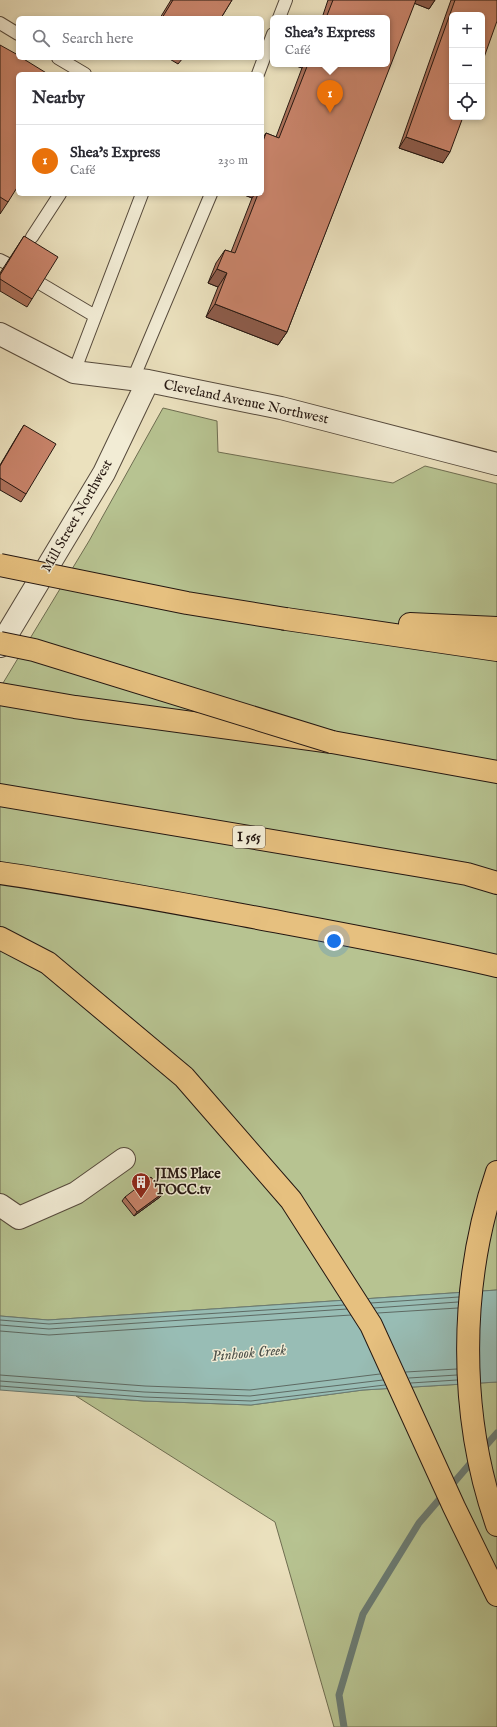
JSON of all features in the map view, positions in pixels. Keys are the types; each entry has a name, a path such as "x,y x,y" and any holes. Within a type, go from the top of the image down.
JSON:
{"highway":[{"path":"0,565 187,603 497,650"},
{"path":"286,619 497,628"},
{"path":"0,643 34,650 332,742"},
{"path":"0,694 75,707 332,742 497,772"},
{"name":"I 565","path":"0,795 467,874 497,883"},
{"path":"0,873 74,884 374,939 497,966"},
{"path":"0,938 48,963 184,1077 291,1200 371,1325 450,1500 497,1595"},
{"path":"497,1172 480,1234 473,1278 469,1351 472,1409 478,1453 487,1495 497,1525"}],"street":[{"name":"Cleveland Avenue Northwest","path":"0,334 74,372 141,380 281,408 497,464"},
{"name":"Mill Street Northwest","path":"0,646 104,473 141,380"},
{"path":"0,1205 19,1218 76,1193 124,1159"}],"lane":[{"path":"280,15 286,0"},
{"path":"0,23 16,33"},
{"path":"264,58 270,42"},
{"path":"61,60 82,72"},
{"path":"259,72 263,60"},
{"path":"32,237 59,196"},
{"path":"74,372 141,196"},
{"path":"141,380 210,196"},
{"path":"41,284 95,316"}],"green space":[{"path":"163,408 217,421 218,452 393,483 425,466 497,484 497,1290 48,1320 0,1316 0,688 89,541"},
{"path":"497,1382 497,1727 334,1727 275,1522 76,1396 144,1401 251,1405 363,1390"}],"water":[{"name":"Pinhook Creek","path":"497,1290 497,1382 363,1390 251,1405 144,1401 0,1390 0,1316 48,1320"}],"building":[{"path":"173,0 232,0 222,16 163,16"},
{"path":"333,0 416,0 390,67 390,15 327,15"},
{"path":"455,0 497,0 497,21 485,55 485,12 451,12"},
{"path":"449,17 449,120 462,120 450,152 406,137"},
{"path":"0,45 16,54 16,60 25,60 45,72 16,72 16,189 8,202 0,197"},
{"path":"307,67 390,67 287,332 215,304 227,273 217,269 225,250 235,253 257,196 264,196 264,138 266,133 279,138"},
{"path":"24,236 58,257 32,299 0,279 0,275"},
{"path":"24,425 56,444 26,494 0,478 0,466"},
{"name":"JIMS Place TOCC.tv","path":"151,1177 163,1193 137,1212 125,1197"}],"waterway":[{"path":"482,1450 497,1433"},
{"path":"344,1727 339,1695 363,1614 419,1523 475,1458"}],"place":[{"name":"Shea's Express","path":"330,113"},
{"name":"JIMS Place TOCC.tv","path":"141,1199"}]}
